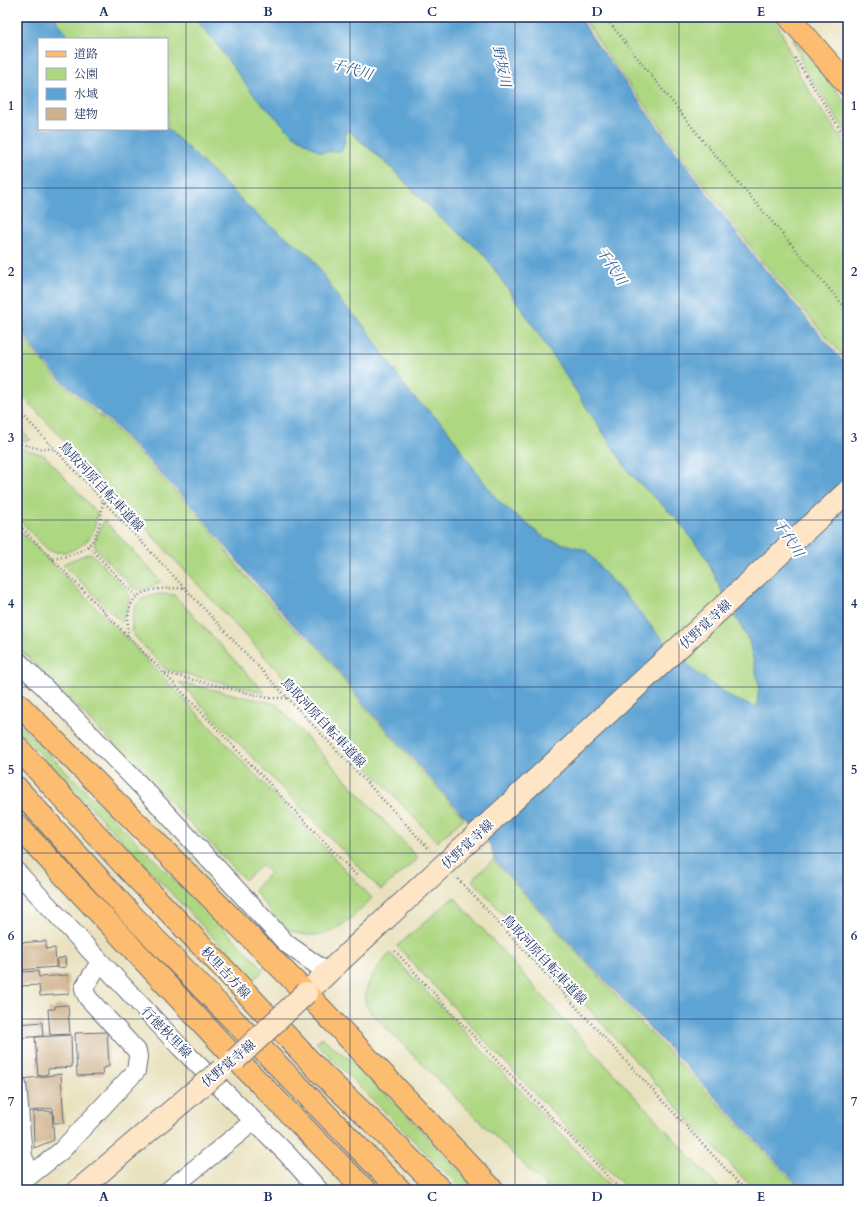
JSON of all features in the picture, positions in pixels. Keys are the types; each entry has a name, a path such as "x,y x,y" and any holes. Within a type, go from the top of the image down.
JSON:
{"main road":[{"path":"789,17 848,85"},
{"name":"伏野覚寺線","path":"80,1190 228,1064 328,973 848,491"},
{"path":"17,703 306,993 493,1190"},
{"name":"秋里吉方線","path":"17,747 124,865 320,1072 441,1190"},
{"path":"17,788 145,929 280,1069 400,1190"},
{"path":"17,825 228,1064 365,1190"}],"street":[{"path":"17,660 144,789 287,944 328,973"},
{"name":"行徳秋里線","path":"17,872 180,1047 288,1155 320,1190"},
{"path":"17,1186 61,1151 136,1071 138,1057 137,1051 88,998 85,992 84,988 100,962"},
{"path":"17,1084 23,1157 31,1175"},
{"path":"169,1190 254,1121"}],"path":[{"path":"604,17 704,142 848,311"},
{"path":"794,54 797,62 848,142"},
{"name":"鳥取河原自転車道線","path":"17,409 432,852"},
{"path":"17,443 36,448 54,449"},
{"path":"53,559 80,553 88,546 94,539 99,527 103,501"},
{"path":"17,522 164,673 357,876"},
{"path":"88,546 137,597"},
{"path":"128,636 128,618 131,605 137,597 145,592 185,588"},
{"path":"164,673 268,698 288,698"},
{"name":"鳥取河原自転車道線","path":"454,875 745,1190"},
{"path":"395,951 478,1041 621,1190"}],"green space":[{"path":"54,17 194,17 211,37 252,92 291,133 342,151 347,129 388,165 436,214 483,253 526,315 631,475 677,519 707,559 721,590 749,641 759,685 757,708 734,699 698,674 653,629 586,550 546,539 499,502 476,472 445,426 410,394 365,327 341,302 311,256 259,217 168,129 168,38 70,38"},
{"path":"583,17 775,17 799,74 820,108 848,147 848,362 759,258 611,60"},
{"path":"793,38 848,105 848,135 804,68"},
{"path":"17,326 33,352 60,382 111,425 201,518 243,573 295,630 310,639 323,653 362,704 464,818 437,842 17,390"},
{"path":"17,426 31,440 26,441 17,439"},
{"path":"17,447 44,455 97,513 95,527 89,539 74,550 55,552 49,550 17,517"},
{"path":"104,520 161,581 151,587 140,590 133,588 96,549 94,543"},
{"path":"17,528 127,639 372,898 351,918 333,931 320,935 300,934 283,925 254,890 270,873 262,865 245,880 17,646"},
{"path":"89,553 92,554 129,593 129,600 122,623 63,564"},
{"path":"160,594 174,595 265,693 165,669 132,633 133,617 136,606 144,598"},
{"path":"179,682 276,704 418,858 381,890"},
{"path":"17,722 263,968 261,973 253,980 17,729"},
{"path":"17,807 192,993 187,990 17,810"},
{"path":"493,860 641,1023 801,1190 754,1190 472,880"},
{"path":"454,897 556,1011 721,1190 628,1190 454,1008 397,946"},
{"path":"390,953 614,1190 549,1190 371,1013 365,1001 365,993 377,968"},
{"path":"322,1038 364,1071 478,1190 463,1190 316,1043"}],"water":[{"path":"17,17 54,17 70,38 38,38 38,130 168,129 259,217 311,256 341,302 365,327 410,394 445,426 476,472 499,502 546,539 586,550 653,629 698,674 734,699 757,708 759,685 749,641 721,590 707,559 677,519 631,475 526,315 483,253 436,214 388,164 347,129 342,151 320,152 291,133 252,93 211,37 194,17 580,17 594,40 756,259 848,367 848,1190 803,1190 580,954 494,859 491,846 364,704 324,652 310,637 296,628 248,574 198,512 112,423 62,381 46,364 34,350 17,322"}],"building":[{"path":"46,941 46,949 55,948 56,967 19,970 17,943"},
{"path":"65,957 66,967 57,968 57,959"},
{"path":"38,971 39,977 68,975 69,994 40,996 39,985 20,986 20,972"},
{"path":"68,1005 70,1034 50,1035 48,1009 55,1009 55,1006"},
{"path":"42,1022 43,1036 20,1038 19,1024"},
{"path":"107,1032 109,1066 102,1069 103,1075 77,1076 75,1033"},
{"path":"71,1035 72,1067 48,1069 48,1074 38,1076 35,1037"},
{"path":"61,1074 64,1123 54,1123 53,1108 24,1112 24,1100 28,1099 23,1079"},
{"path":"52,1111 54,1140 34,1148 33,1112"}],"water label":[{"name":"野坂川","path":"502,66"},
{"name":"千代川","path":"352,69"},
{"name":"千代川","path":"612,266"},
{"name":"千代川","path":"789,538"}]}
